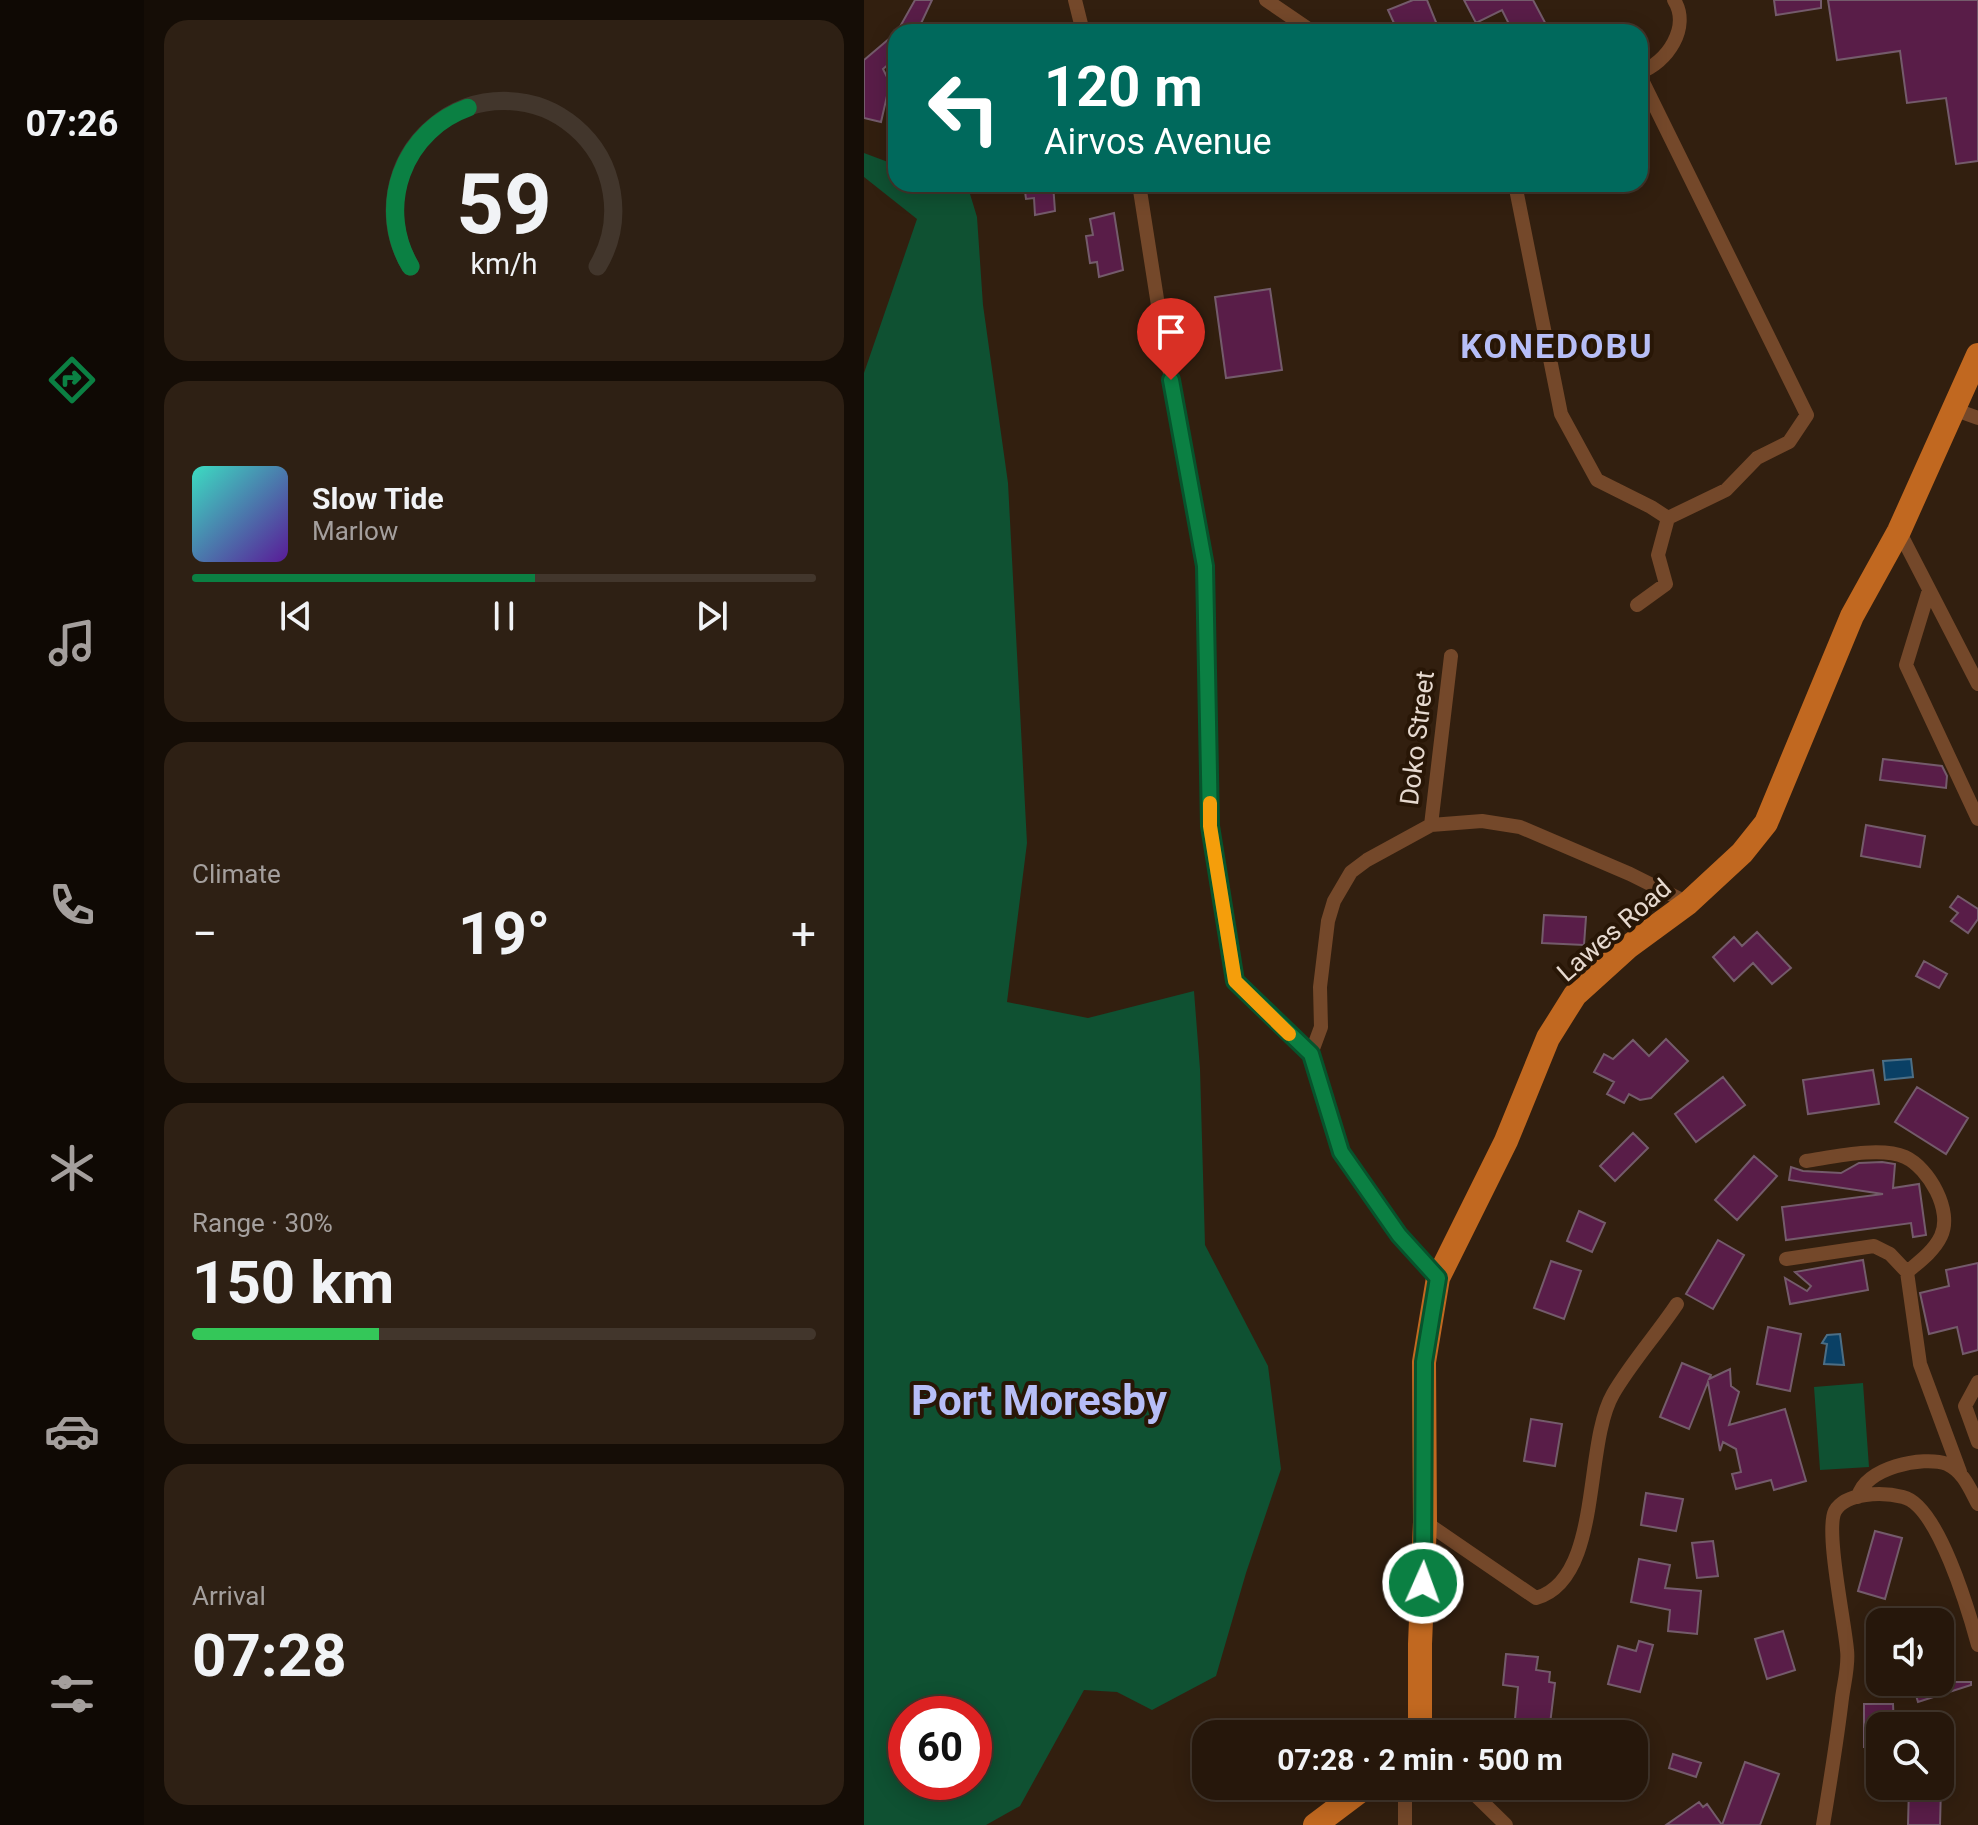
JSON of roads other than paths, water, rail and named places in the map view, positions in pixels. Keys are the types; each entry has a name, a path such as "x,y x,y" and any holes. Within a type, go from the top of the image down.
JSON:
{"main road":[{"name":"Lawes Road","path":"1420,1720 1425,1522 1424,1362 1438,1278 1506,1141 1548,1038 1575,995 1628,947 1688,903 1742,853 1766,823 1852,616 1899,531 1978,355"},
{"path":"1315,1825 1348,1800"}],"street":[{"path":"1075,0 1081,24"},
{"path":"1266,0 1301,24"},
{"path":"1648,70 1659,61 1680,28 1674,0"},
{"path":"1637,605 1666,584 1658,555 1668,518 1726,490 1757,458 1789,442 1807,415 1648,90"},
{"path":"1140,192 1205,566 1210,826 1235,981 1311,1054 1341,1152 1399,1235 1438,1278"},
{"path":"1517,192 1561,414 1597,480 1668,518"},
{"path":"1953,409 1978,418"},
{"path":"1899,531 1978,684"},
{"path":"1929,590 1906,665 1978,819"},
{"name":"Doko Street","path":"1431,825 1451,656"},
{"path":"1311,1054 1321,1027 1320,987 1328,921 1334,901 1351,872 1431,825 1482,821 1520,827 1630,874 1688,903"},
{"path":"1806,1161 1883,1153 1905,1157 1919,1167 1933,1184 1944,1218 1942,1235 1925,1257 1907,1272"},
{"path":"1786,1259 1874,1246 1890,1254 1907,1272 1920,1364 1960,1472 1978,1504"},
{"path":"1425,1522 1536,1598 1551,1593 1566,1578 1586,1527 1599,1436 1612,1396 1677,1304"},
{"path":"1978,1382 1965,1406 1978,1442"},
{"path":"1858,1497 1865,1483 1881,1470 1909,1464 1942,1463 1960,1472"},
{"path":"1823,1825 1848,1654 1832,1519 1845,1500 1890,1495 1906,1497 1917,1504 1938,1535 1951,1564 1978,1645"},
{"path":"1405,1800 1405,1825"},
{"path":"1480,1800 1506,1825"}],"water":[{"path":"1911,1059 1913,1077 1885,1080 1883,1061"},
{"path":"1840,1334 1844,1365 1824,1364 1827,1344 1822,1343 1827,1335"}],"district":[{"name":"KONEDOBU","path":"1557,346"},
{"name":"Port Moresby","path":"1039,1400"}]}
